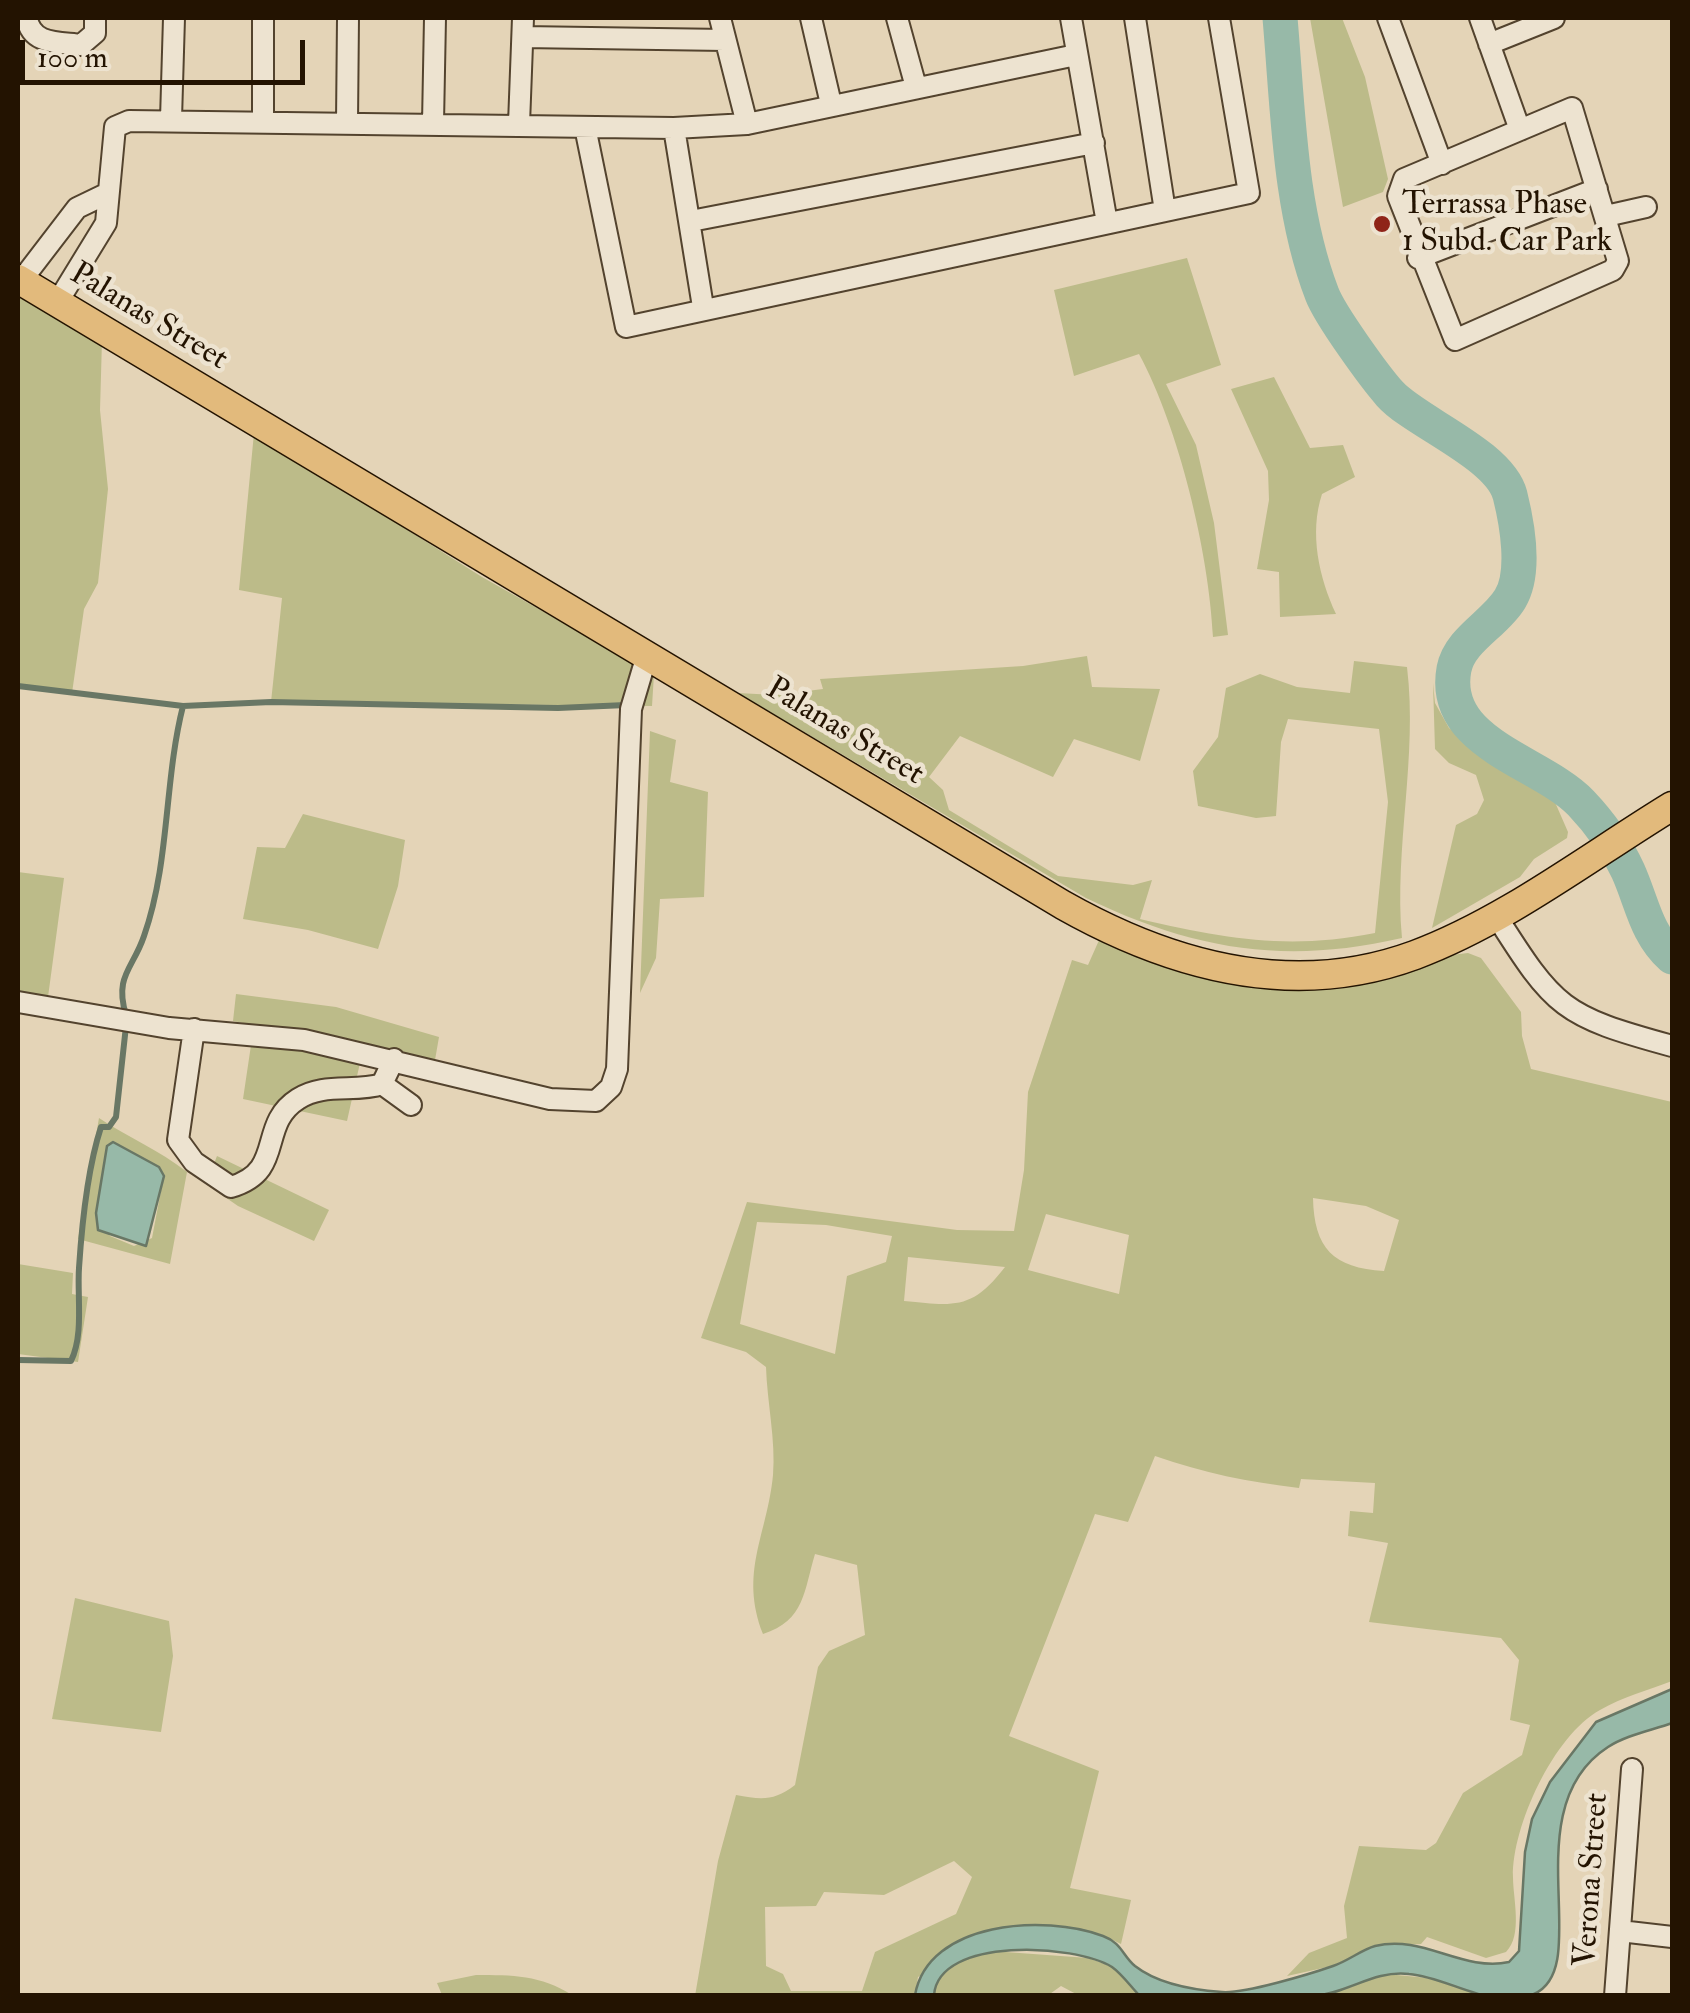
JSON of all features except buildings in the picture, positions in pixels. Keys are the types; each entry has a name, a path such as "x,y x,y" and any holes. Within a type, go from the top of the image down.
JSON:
{"main road":[{"name":"Palanas Street","path":"19,280 1096,924 1190,963 1270,974 1354,969 1413,956 1494,914 1672,806"}],"street":[{"path":"27,18 31,32 40,40 81,45 95,33 95,18"},
{"path":"171,119 174,18"},
{"path":"262,120 264,18"},
{"path":"346,122 348,18"},
{"path":"432,122 435,18"},
{"path":"618,18 620,40"},
{"path":"720,18 747,124"},
{"path":"811,18 832,104"},
{"path":"897,18 916,86"},
{"path":"1071,18 1107,223"},
{"path":"1134,18 1165,210"},
{"path":"585,127 626,327 1249,192 1218,18"},
{"path":"1388,18 1442,164"},
{"path":"1480,18 1520,130"},
{"path":"1490,44 1554,18"},
{"path":"519,124 523,27 620,40 725,40"},
{"path":"57,304 106,224 114,127 129,121 674,128 747,124 1076,55"},
{"path":"1572,108 1618,261 1612,270 1455,340 1418,258 1398,196 1404,180 1520,130 1572,108"},
{"path":"674,128 703,308"},
{"path":"691,221 1094,143"},
{"path":"1418,258 1597,189"},
{"path":"19,280 77,208 106,194"},
{"path":"1606,216 1646,207"},
{"path":"18,1002 194,1029 304,1040 572,1102 596,1100 611,1087 617,1069 630,709 647,655"},
{"path":"1494,914 1537,980 1560,1004 1591,1021 1672,1046"},
{"path":"194,1029 178,1140 194,1162 231,1187 250,1182 261,1172 277,1120 300,1096 348,1085 382,1084 411,1105"},
{"path":"382,1084 394,1058"},
{"name":"Verona Street","path":"1615,1996 1632,1769"},
{"path":"1620,1930 1672,1938"}],"shaded area":[{"path":"1310,18 1342,18 1365,77 1388,179 1383,192 1343,207"},
{"path":"1187,258 1221,365 1166,384 1196,445 1214,523 1228,635 1213,637 1190,492 1154,384 1139,354 1074,376 1054,290"},
{"path":"18,289 102,340 100,410 108,489 98,583 84,609 72,693 18,686"},
{"path":"1274,377 1310,448 1343,445 1355,477 1322,494 1318,509 1318,555 1336,614 1280,617 1279,572 1257,569 1269,500 1268,471 1231,389"},
{"path":"254,433 482,577 654,674 652,706 271,702 282,598 239,590"},
{"path":"1087,656 1092,687 1160,689 1140,761 1074,739 1053,777 960,736 929,777 943,790 949,810 1058,876 1133,885 1152,880 1140,919 1257,940 1314,941 1375,933 1388,802 1379,729 1288,719 1281,742 1276,816 1256,818 1198,806 1193,771 1218,737 1226,688 1260,674 1297,687 1350,693 1354,661 1407,667 1410,735 1401,870 1402,938 1318,950 1241,948 1203,941 1126,916 1086,898 738,693 775,695 823,689 820,679 1023,666"},
{"path":"1433,683 1435,703 1449,728 1510,772 1551,793 1568,832 1567,838 1534,859 1520,877 1432,928 1456,825 1477,814 1484,800 1476,775 1449,763 1435,749"},
{"path":"650,731 676,740 670,782 708,792 704,897 660,899 656,958 640,993"},
{"path":"303,814 405,840 398,886 378,949 308,930 243,919 257,847 285,848"},
{"path":"18,872 64,878 48,997 18,991"},
{"path":"1100,938 1189,974 1231,981 1468,953 1481,958 1521,1012 1522,1036 1531,1069 1672,1102 1672,1681 1600,1710 1583,1722 1552,1760 1520,1833 1513,1877 1516,1927 1506,1952 1486,1958 1427,1937 1421,1944 1376,1946 1332,1966 1287,1976 1309,1953 1347,1938 1344,1906 1359,1846 1426,1850 1436,1843 1463,1793 1522,1755 1530,1725 1510,1720 1519,1660 1501,1638 1369,1622 1388,1543 1348,1536 1350,1511 1373,1513 1375,1483 1301,1479 1299,1488 1226,1476 1155,1456 1128,1522 1095,1514 1009,1736 1099,1771 1070,1888 1131,1900 1121,1944 1100,1934 1013,1927 918,1977 915,1995 695,1996 718,1861 736,1795 767,1798 795,1785 818,1667 829,1651 865,1635 857,1565 815,1554 801,1603 787,1621 763,1634 756,1612 754,1573 774,1462 766,1367 746,1352 701,1338 747,1202 957,1230 1014,1231 1024,1170 1028,1092 1072,960 1088,965","holes":["1313,1198 1366,1206 1399,1220 1384,1271 1339,1260 1322,1242","1046,1214 1129,1235 1119,1294 1028,1270","757,1222 826,1225 892,1236 886,1262 847,1276 835,1354 740,1324","908,1257 1005,1267 982,1291 961,1302 904,1301","954,1861 972,1877 956,1914 875,1952 862,1991 791,1991 783,1974 766,1966 765,1907 816,1906 824,1892 884,1895"]},
{"path":"236,994 336,1007 439,1037 435,1060 364,1045 347,1121 243,1099 254,1025 233,1021"},
{"path":"99,1118 187,1172 170,1264 78,1239","holes":["113,1142 159,1167 164,1175 152,1238 134,1246 110,1236 96,1213"]},
{"path":"113,1142 159,1167 164,1176 146,1246 98,1230 96,1213 107,1146"},
{"path":"217,1156 329,1210 314,1241 238,1206 206,1184"},
{"path":"18,1264 73,1273 72,1294 88,1297 78,1362 18,1354"},
{"path":"75,1598 169,1621 173,1656 161,1732 52,1719"},
{"path":"1672,1689 1672,1723 1615,1743 1580,1774 1565,1808 1559,1845 1558,1953 1551,1978 1534,1994 1503,1999 1424,1976 1396,1974 1314,1996 1139,1995 1112,1967 1094,1959 1069,1953 1011,1950 959,1962 942,1976 934,1995 915,1995 924,1970 942,1951 965,1938 1021,1925 1079,1929 1103,1936 1135,1966 1154,1977 1188,1988 1222,1992 1294,1978 1339,1964 1375,1946 1393,1944 1426,1948 1475,1962 1509,1962 1519,1951 1525,1852 1532,1819 1550,1782 1596,1722"},
{"path":"992,1951 1088,1958 1113,1967 1139,1995 1078,1995 1061,1986 1047,1996 934,1996 941,1976 954,1964"},
{"path":"1376,1973 1438,1979 1481,1995 1317,1996 1352,1987"},
{"path":"476,1975 537,1980 572,1995 442,1995 437,1983"}],"waterway":[{"path":"1280,18 1296,193 1322,294 1353,345 1390,394 1474,452 1503,480 1510,495 1517,533 1518,576 1504,608 1470,640 1458,658 1454,695 1462,716 1497,748 1563,788 1588,810 1619,853 1650,928 1672,957"},
{"path":"18,686 183,706 271,702 558,708 626,705"},
{"path":"126,1015 122,991 152,908 183,706"},
{"path":"18,1360 71,1361 75,1350 80,1250 89,1178 101,1127 109,1127 116,1117 126,1026"}],"place":[{"name":"Terrassa Phase 1 Subd. Car Park","path":"1382,224"}]}
